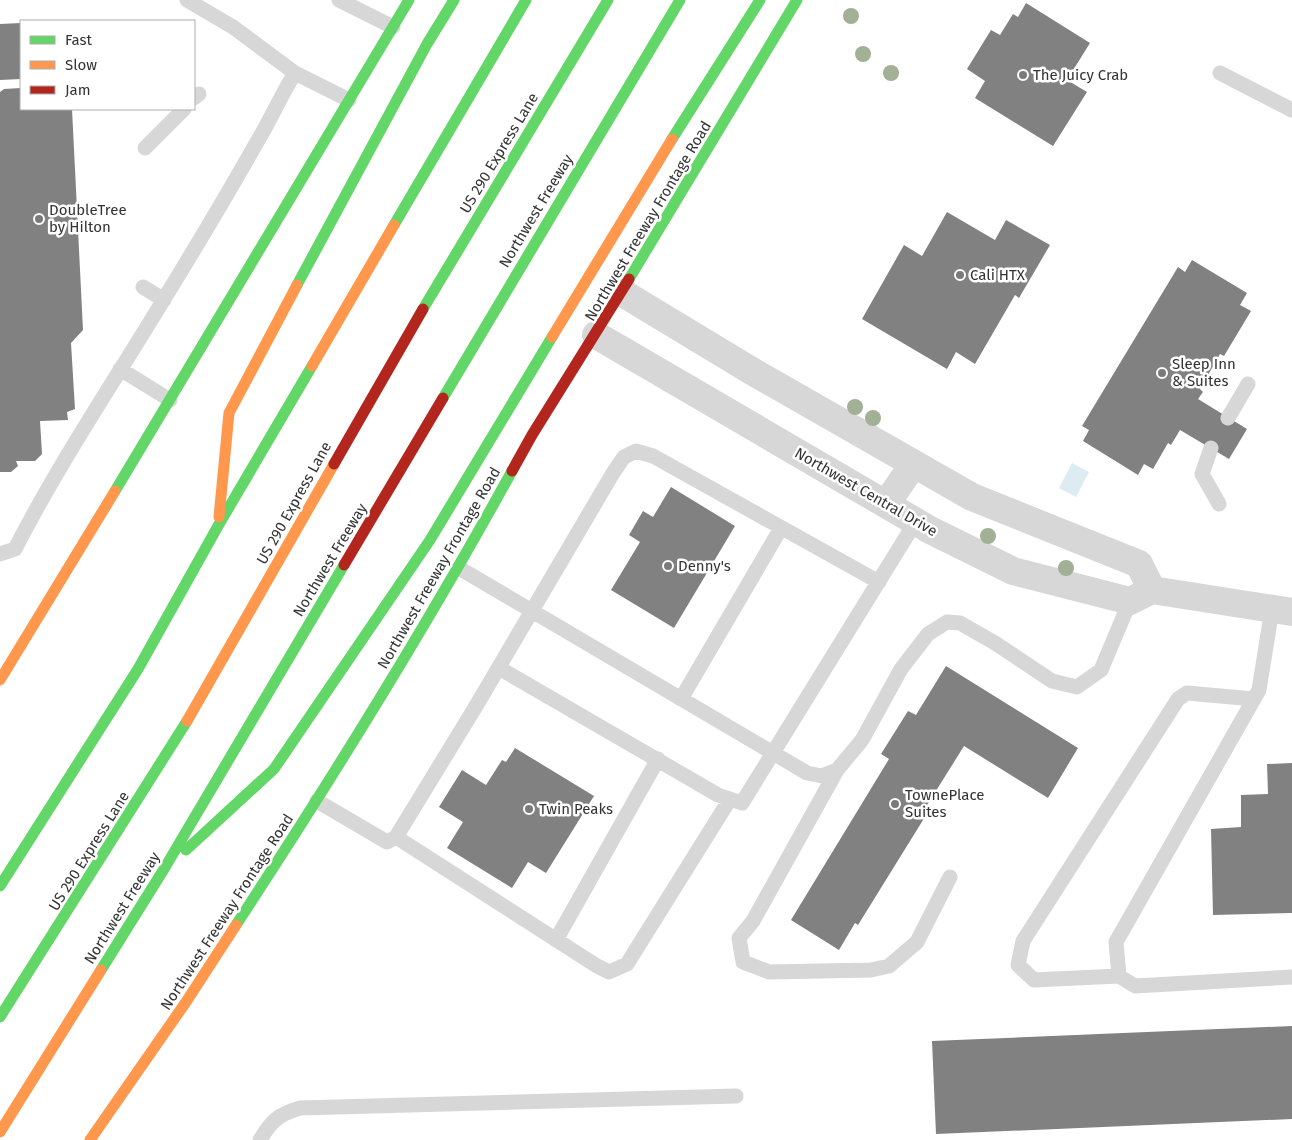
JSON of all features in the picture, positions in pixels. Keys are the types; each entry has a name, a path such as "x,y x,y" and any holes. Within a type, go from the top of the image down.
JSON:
{"main road":[{"path":"0,680 409,0"},
{"path":"218,526 229,413 427,44 454,0"},
{"path":"0,886 138,669 218,526 526,0"},
{"name":"US 290 Express Lane","path":"0,1017 33,968 202,697 393,359 608,0"},
{"name":"Northwest Freeway","path":"0,1132 164,869 534,242 680,0"},
{"path":"164,869 274,769 430,540 663,154 760,0"},
{"name":"Northwest Freeway Frontage Road","path":"90,1140 186,1002 317,801 459,568 532,435 596,336 797,0"},
{"path":"22,624 44,607"}],"street":[{"path":"621,292 750,370 913,465 972,497 1139,564 1141,596"},
{"name":"Northwest Central Drive","path":"596,336 916,521 1013,571 1141,596 1282,611"},
{"path":"886,504 913,465"}],"lane":[{"path":"187,0 233,27 295,73 349,100"},
{"path":"339,0 393,27"},
{"path":"0,554 15,549 32,515 164,300 295,73"},
{"path":"1220,74 1292,110"},
{"path":"144,148 183,110"},
{"path":"143,287 164,300"},
{"path":"120,369 170,400"},
{"path":"1228,418 1248,384"},
{"path":"1211,448 1202,474 1219,504"},
{"path":"317,801 386,842 396,837 499,668 613,473 624,457 636,451 653,456 879,582"},
{"path":"499,668 718,794 742,803 916,521"},
{"path":"681,698 781,528"},
{"path":"459,568 533,610 807,774 822,776 837,770"},
{"path":"950,877 917,942 889,966 871,970 769,972 743,962 739,938 753,921 837,770 862,740 901,669 928,634 947,622 960,623 995,643 1052,681 1078,687 1102,670 1141,596"},
{"path":"1119,976 1116,942 1259,690 1282,611"},
{"path":"1254,699 1186,693 1178,699 1023,941 1018,965 1034,980 1119,976 1135,986 1292,977"},
{"path":"556,940 658,759"},
{"path":"396,837 609,972 627,964 730,799"},
{"path":"260,1140 267,1128 282,1113 300,1108 736,1096"}],"shaded area":[{"path":"1072,463 1089,472 1076,497 1059,488"}],"building":[{"name":"The Juicy Crab","path":"1026,3 1090,43 1067,80 1087,92 1053,146 975,98 985,81 967,69 991,30 1000,35 1013,14 1018,17"},
{"path":"20,23 20,79 0,80 0,24"},
{"name":"DoubleTree by Hilton","path":"20,88 20,110 72,110 83,330 71,343 75,409 67,412 68,420 40,421 42,454 35,461 16,461 18,466 11,472 0,472 0,92 4,89"},
{"name":"Cali HTX","path":"947,212 995,240 1006,220 1050,245 1019,298 1015,295 975,364 956,352 947,369 862,319 904,245 922,256"},
{"name":"Sleep Inn & Suites","path":"1192,260 1247,293 1240,305 1251,311 1224,356 1220,354 1200,389 1203,392 1198,399 1247,429 1229,459 1180,430 1171,445 1168,443 1153,469 1144,464 1138,475 1083,441 1089,430 1082,426 1178,267 1185,272"},
{"name":"Denny's","path":"671,487 735,526 674,628 611,590 640,542 629,535 643,511 653,517"},
{"name":"TownePlace Suites","path":"946,666 1078,748 1048,798 964,746 924,810 928,812 858,925 855,923 839,950 791,920 889,759 881,754 908,711 916,715"},
{"name":"Twin Peaks","path":"515,748 594,796 546,873 528,862 512,888 447,848 463,822 439,807 462,770 486,785 502,760 506,762"},
{"path":"1292,763 1292,913 1213,915 1211,829 1241,827 1241,795 1268,794 1267,764"},
{"path":"1292,1026 1292,1119 936,1134 932,1041"}],"traffic: fast":[{"path":"115,491 409,0"},
{"path":"297,285 427,44 454,0"},
{"path":"394,225 526,0"},
{"path":"423,309 608,0"},
{"path":"443,398 680,0"},
{"path":"672,139 760,0"},
{"path":"629,279 797,0"},
{"path":"186,850 274,769 430,540 552,337"},
{"path":"0,886 138,669 218,526 312,366"},
{"path":"236,925 378,701 447,587 512,471"},
{"path":"101,970 164,869 344,565"},
{"path":"0,1017 187,721"}],"traffic: slow":[{"path":"552,337 672,139"},
{"path":"312,366 394,225"},
{"path":"219,517 229,413 297,285"},
{"path":"187,721 334,464"},
{"path":"0,680 115,491"},
{"path":"90,1140 186,1002 236,925"},
{"path":"0,1132 101,970"}],"traffic: jam":[{"path":"512,471 532,435 629,279"},
{"path":"334,464 423,309"},
{"path":"344,565 443,398"}],"place":[{"name":"The Juicy Crab","path":"1023,75"},
{"name":"DoubleTree by Hilton","path":"39,219"},
{"name":"Cali HTX","path":"960,275"},
{"name":"Sleep Inn & Suites","path":"1162,373"},
{"name":"Denny's","path":"668,566"},
{"name":"TownePlace Suites","path":"895,804"},
{"name":"Twin Peaks","path":"529,809"}]}
